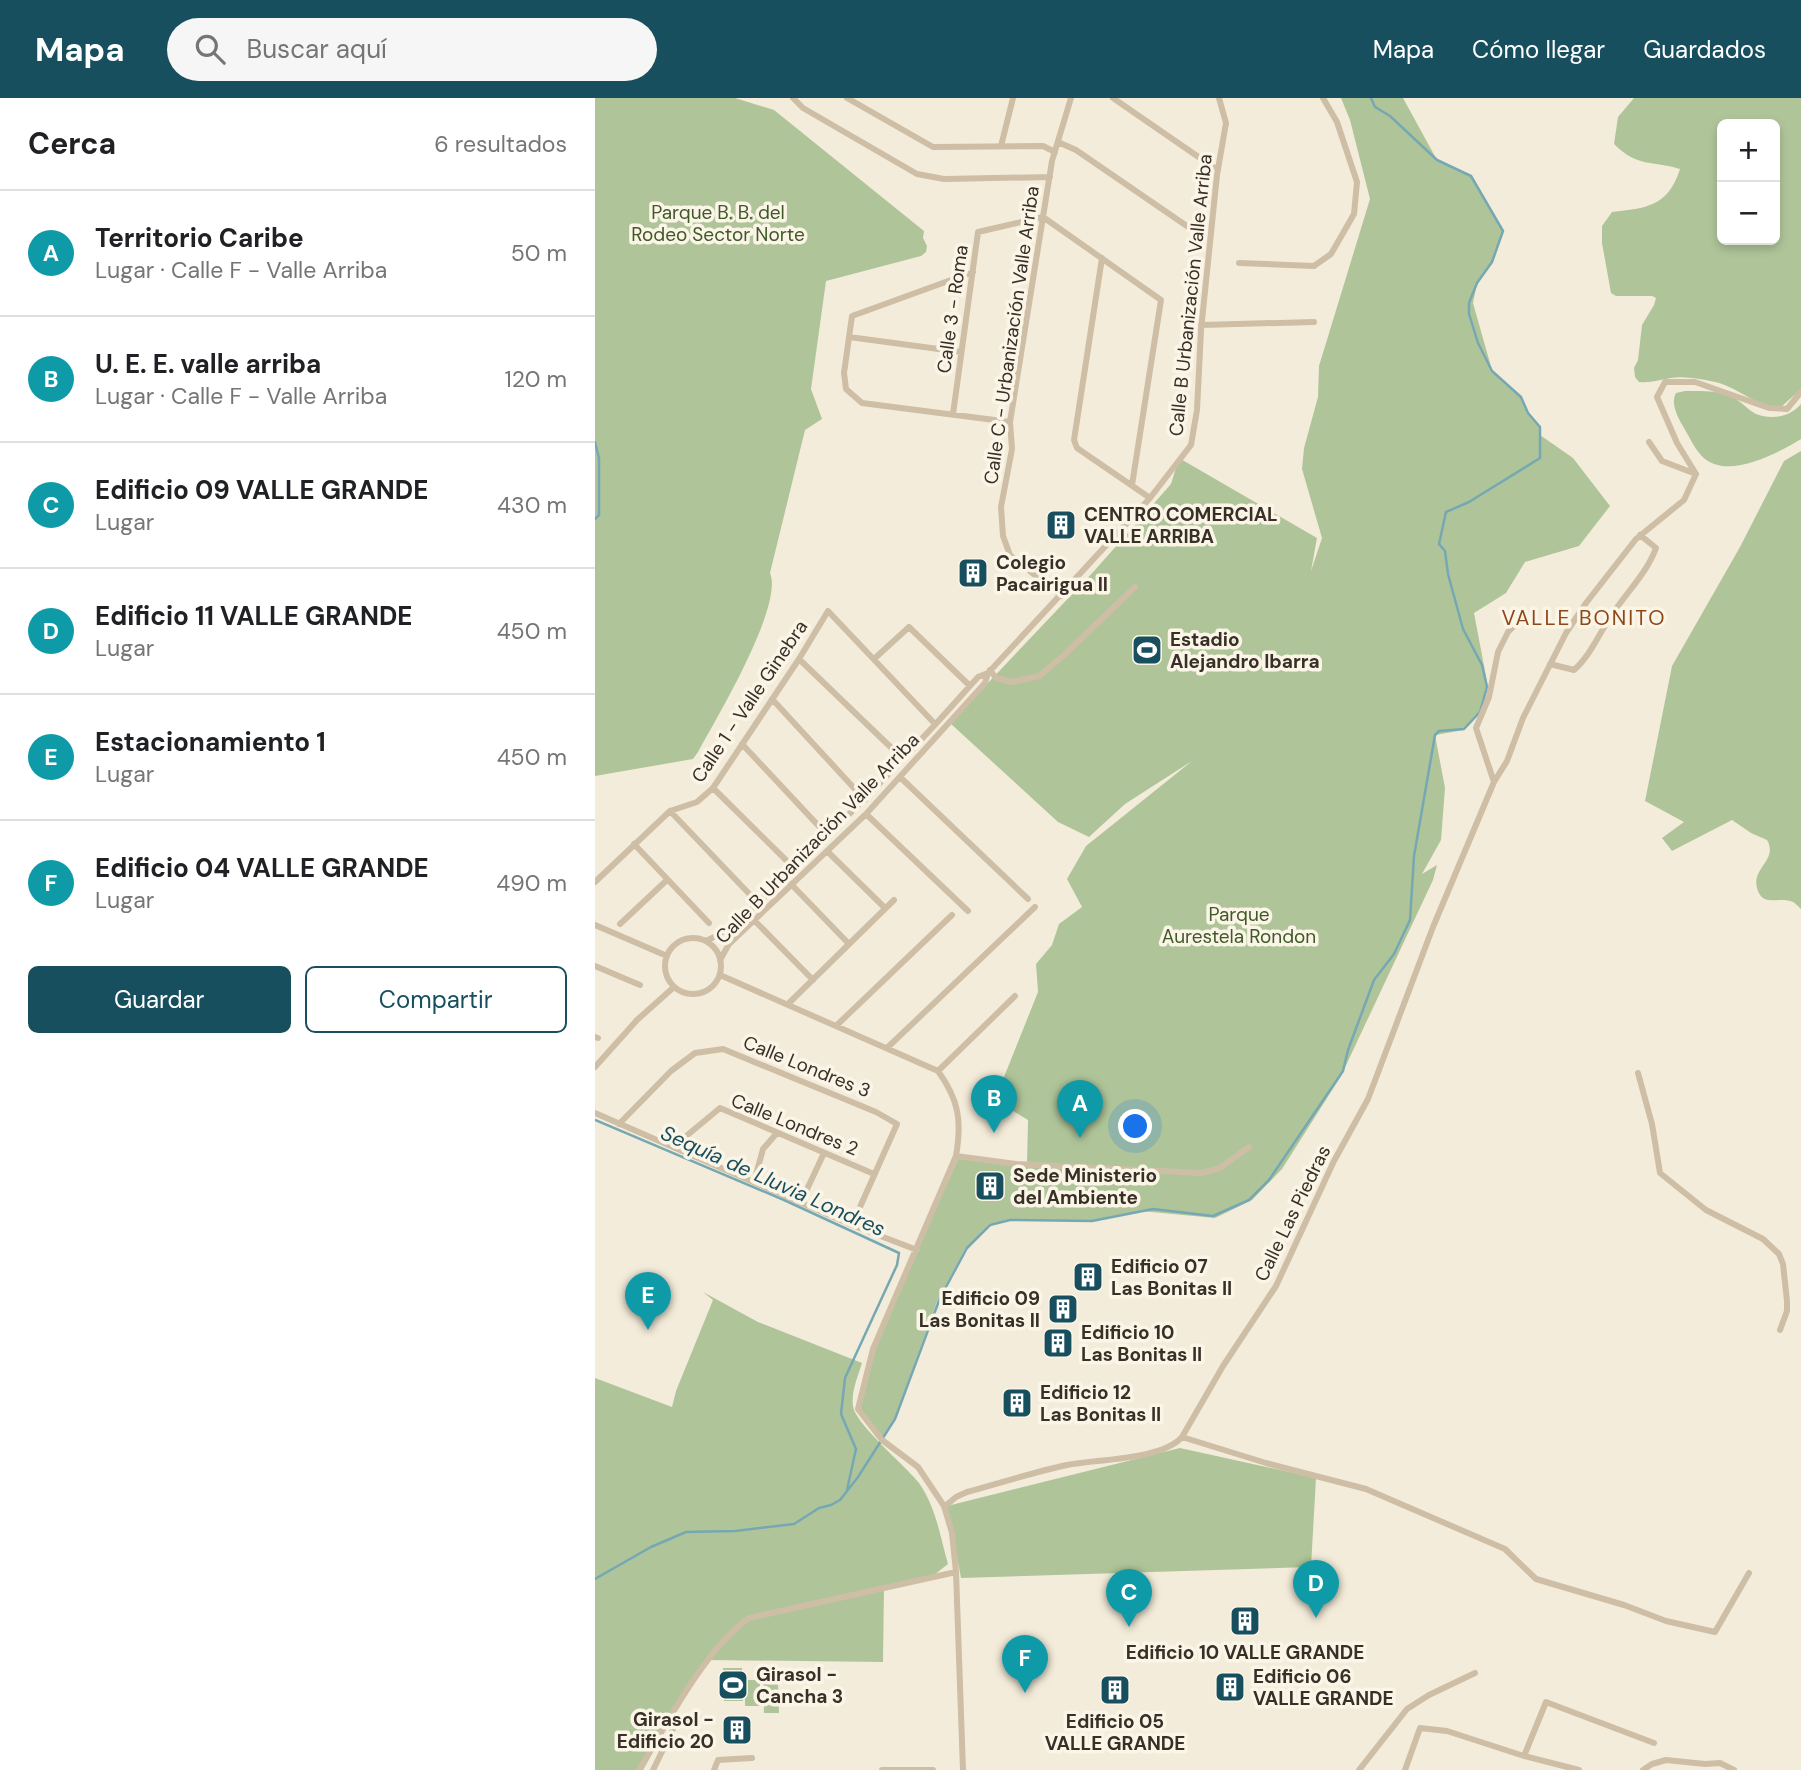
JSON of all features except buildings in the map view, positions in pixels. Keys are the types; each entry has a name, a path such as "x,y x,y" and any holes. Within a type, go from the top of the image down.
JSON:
{"street":[{"path":"793,98 803,108 917,174 944,179 1050,177"},
{"path":"847,98 933,147 1043,146 1055,152"},
{"path":"1001,146 1013,98"},
{"name":"Calle C - Urbanización Valle Arriba","path":"1061,596 1010,555 1003,536 1001,507 1012,449 1010,422 1043,217 1055,152 1071,98"},
{"path":"1112,98 1213,167"},
{"name":"Calle B Urbanización Valle Arriba","path":"706,941 721,934 758,903 865,800 978,677 989,672 1061,596 1150,498 1191,445 1197,410 1201,325 1217,175 1226,123 1220,98"},
{"path":"1239,262 1314,266 1331,254 1355,215 1357,182 1337,122 1323,98"},
{"path":"1058,142 1076,150 1197,233"},
{"path":"1043,217 1161,300 1132,485"},
{"name":"Calle 3 - Roma","path":"953,414 978,232 1043,217"},
{"path":"1102,258 1074,440 1077,448 1150,498"},
{"path":"973,272 852,316 844,373 846,389 862,403 1010,422"},
{"path":"1201,325 1314,322"},
{"path":"849,337 961,352"},
{"path":"1696,474 1677,443 1657,397 1665,382 1695,382 1769,408 1787,409 1801,393"},
{"path":"1649,442 1662,460 1696,474"},
{"name":"Calle Las Piedras","path":"1182,1437 1223,1366 1276,1286 1333,1161 1368,1099 1429,936 1494,782 1507,761 1524,718 1566,633 1585,603 1640,535 1684,500 1696,474"},
{"path":"1550,664 1574,670 1583,662 1623,598 1651,562 1656,548 1640,535"},
{"path":"989,672 996,678 1011,682 1039,676 1136,587"},
{"name":"Calle 1 - Valle Ginebra","path":"595,882 670,811 697,802 713,788 828,611 874,660"},
{"path":"1494,782 1476,728 1489,697 1498,652 1508,632 1522,618"},
{"path":"935,724 874,660 909,627 970,686"},
{"path":"799,659 903,759"},
{"name":"Calle B Urbanización Valle Arriba","path":"720,960 729,944 901,778 985,683 989,672"},
{"path":"772,699 865,800"},
{"path":"742,744 828,836"},
{"path":"901,778 1028,899"},
{"path":"713,788 794,868"},
{"path":"670,811 758,903"},
{"path":"866,814 968,911"},
{"path":"633,844 709,923"},
{"path":"827,851 885,908"},
{"path":"620,924 667,880"},
{"path":"792,884 849,944"},
{"path":"788,1004 894,900"},
{"path":"888,1047 1035,907"},
{"path":"837,1025 952,915"},
{"path":"754,920 813,980"},
{"path":"595,925 667,956"},
{"path":"697,938 706,941 716,950 720,960 720,975 709,990 699,994 690,994 674,987 668,981 665,963 667,956 679,942 697,938"},
{"path":"595,966 640,985"},
{"path":"720,975 938,1071 952,1090 957,1106 960,1131 956,1156 873,1349 858,1409 882,1440 918,1467 944,1507 951,1533 956,1572 963,1770"},
{"path":"595,1067 637,1020 674,987"},
{"path":"938,1071 1015,996"},
{"name":"Calle Londres 3","path":"619,1124 671,1071 695,1053 723,1049 876,1112 897,1124 852,1225"},
{"path":"1638,1073 1653,1124 1660,1173 1706,1210 1763,1239 1779,1254 1785,1275 1787,1301 1787,1311 1780,1330"},
{"name":"Calle Londres 2","path":"673,1147 720,1108 874,1174"},
{"path":"595,1113 852,1225 916,1250"},
{"path":"754,1182 763,1149 777,1133"},
{"path":"956,1156 1016,1164 1201,1173 1220,1168 1249,1147"},
{"path":"801,1202 824,1153"},
{"path":"944,1507 967,1492 1070,1465 1149,1452 1176,1444 1182,1437 1266,1464 1366,1489 1505,1549 1536,1579 1624,1605 1666,1621 1714,1632 1749,1573"},
{"path":"639,1770 709,1660 749,1618 927,1576 956,1572"},
{"path":"1359,1770 1407,1709 1475,1673"},
{"path":"1524,1756 1546,1702 1654,1743"},
{"path":"653,1770 679,1717 701,1718"},
{"path":"1405,1770 1420,1728 1447,1731 1524,1756 1579,1770"},
{"path":"714,1770 718,1760 752,1758"},
{"path":"1643,1770 1666,1760 1720,1763 1734,1770"},
{"path":"882,1770 933,1770"}],"green space":[{"name":"Parque B. B. del Rodeo Sector Norte","path":"595,98 735,98 774,110 924,231 923,238 927,246 926,252 921,256 826,281 811,389 822,419 805,430 770,573 772,589 758,635 698,752 693,759 595,776"},
{"name":"Parque Aurestela Rondon","path":"1341,98 1403,98 1437,160 1471,176 1503,231 1492,262 1477,283 1473,303 1492,370 1521,397 1528,413 1540,427 1540,435 1573,458 1610,506 1579,546 1525,562 1506,593 1474,613 1488,687 1481,712 1464,730 1435,735 1445,788 1441,840 1422,874 1437,865 1433,880 1341,1076 1282,1169 1252,1200 1215,1218 1141,1211 1092,1221 1010,1220 989,1224 966,1248 938,1299 895,1417 882,1438 859,1408 880,1334 958,1159 1027,1164 1028,1120 994,1102 1038,992 1036,964 1052,945 1059,924 1082,907 1067,879 1086,846 1192,761 1125,804 1089,837 1058,822 950,723 1095,570 1171,484 1179,458 1317,538 1311,571 1322,538 1302,469 1304,448 1318,397 1319,366 1370,199 1350,120"},
{"path":"1634,98 1801,98 1801,389 1780,408 1763,404 1715,382 1682,377 1639,382 1635,377 1634,368 1638,360 1642,325 1656,298 1616,296 1611,293 1602,243 1602,226 1612,212 1645,207 1662,198 1675,182 1680,169 1630,157 1614,144 1618,117"},
{"path":"1710,391 1728,395 1756,414 1768,417 1786,414 1801,404 1801,439 1754,462 1727,466 1715,464 1699,453 1677,415 1674,397 1676,393"},
{"path":"1801,451 1801,909 1788,900 1764,899 1758,891 1757,876 1769,854 1767,840 1732,820 1672,851 1662,838 1684,822 1645,801 1672,666 1740,547 1784,461"},
{"path":"703,1292 758,1322 862,1363 853,1395 856,1414 925,1492 937,1522 948,1564 934,1575 884,1586 883,1662 709,1660 643,1770 595,1770 595,1378 672,1407 713,1300"},
{"path":"1180,1448 1316,1478 1311,1567 961,1578 947,1506"},
{"name":"Girasol - Cancha 3","path":"723,1668 742,1668 743,1701 724,1701"},
{"path":"745,1680 760,1680 760,1706 745,1706"},
{"path":"778,1681 779,1713 764,1713 763,1682"}],"waterway":[{"path":"595,1579 651,1547 686,1532 735,1531 794,1524 819,1508 840,1500 895,1419 940,1298 967,1248 990,1225 1010,1220 1092,1221 1153,1209 1213,1216 1249,1200 1269,1180 1343,1071 1374,980 1394,954 1410,920 1414,856 1435,735 1439,731 1464,729 1480,712 1487,687 1482,665 1463,629 1448,574 1445,551 1439,544 1446,512 1469,502 1540,458 1540,427 1528,413 1521,397 1492,371 1478,343 1469,314 1469,303 1477,283 1492,262 1503,231 1471,176 1437,160 1390,116 1375,107 1371,98"},
{"path":"595,442 599,458 599,515 595,519"},
{"name":"Sequía de Lluvia Londres","path":"595,1120 784,1200 899,1253 897,1265 845,1378 841,1414 856,1449 847,1490"}],"place":[{"name":"CENTRO COMERCIAL VALLE ARRIBA","path":"1061,525"},
{"name":"Colegio Pacairigua II","path":"973,573"},
{"name":"Estadio Alejandro Ibarra","path":"1147,650"},
{"name":"U. E. E. valle arriba","path":"994,1133"},
{"name":"Territorio Caribe","path":"1080,1138"},
{"name":"Sede Ministerio del Ambiente","path":"990,1186"},
{"name":"Edificio 07 Las Bonitas II","path":"1088,1277"},
{"name":"Edificio 09 Las Bonitas II","path":"1063,1309"},
{"name":"Estacionamiento 1","path":"648,1330"},
{"name":"Edificio 10 Las Bonitas II","path":"1058,1343"},
{"name":"Edificio 12 Las Bonitas II","path":"1017,1403"},
{"name":"Edificio 11 VALLE GRANDE","path":"1316,1618"},
{"name":"Edificio 10 VALLE GRANDE","path":"1245,1621"},
{"name":"Edificio 09 VALLE GRANDE","path":"1129,1627"},
{"name":"Girasol - Cancha 3","path":"733,1685"},
{"name":"Edificio 06 VALLE GRANDE","path":"1230,1687"},
{"name":"Edificio 05 VALLE GRANDE","path":"1115,1690"},
{"name":"Edificio 04 VALLE GRANDE","path":"1025,1693"},
{"name":"Girasol - Edificio 20","path":"737,1730"}],"district":[{"name":"VALLE BONITO","path":"1584,618"}]}
